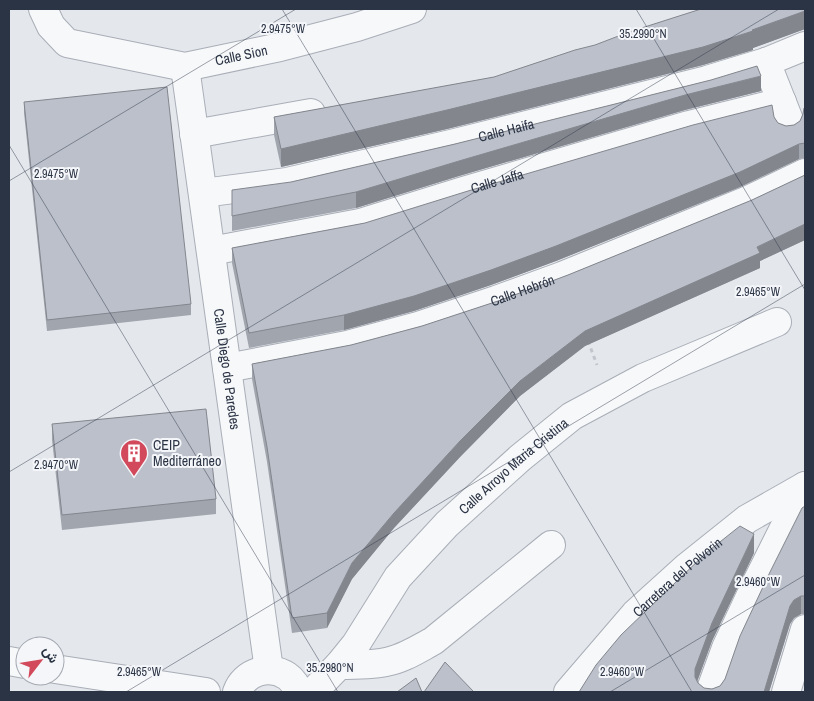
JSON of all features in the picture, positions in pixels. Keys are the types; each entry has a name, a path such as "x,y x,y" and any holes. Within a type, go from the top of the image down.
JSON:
{"street":[{"path":"43,9 50,26 66,43 186,67"},
{"name":"Calle Sion","path":"186,67 280,47 357,27 412,9"},
{"name":"Calle Haifa","path":"203,193 287,182 442,146 688,85 766,62 805,46"},
{"name":"Calle Jaffa","path":"210,251 360,223 689,125 785,114 766,62"},
{"name":"Calle Diego de Paredes","path":"186,67 269,670"},
{"path":"194,134 332,109"},
{"name":"Calle Hebrón","path":"227,368 347,345 418,326 496,300 562,276 736,204 805,172"},
{"name":"Calle Arroyo Maria Cristina","path":"313,692 356,644 398,577 447,524 520,458 572,416 643,378 777,322"},
{"path":"710,692 726,648 805,486"},
{"name":"Carretera del Polvorin","path":"568,692 635,614 687,567 747,519 805,486"},
{"path":"339,665 364,665 388,662 411,653 433,641 551,545"},
{"path":"786,692 805,629"},
{"path":"65,670 206,692"},
{"path":"237,692 244,680 251,674 269,670 288,676 299,692"}],"path":[{"path":"586,336 609,396"}],"building":[{"path":"701,9 805,9 805,11 753,31 703,47 281,149 274,117 494,77"},
{"path":"757,66 761,76 685,95 356,192 232,216 232,190 291,182 455,144 711,80"},
{"path":"167,87 191,304 47,320 24,102"},
{"path":"772,105 774,117 778,123 786,126 794,125 800,121 805,108 805,143 799,144 740,172 491,270 414,296 344,315 249,333 232,248 365,223 693,125"},
{"path":"805,175 805,224 757,247 760,253 585,331 520,381 460,441 394,513 352,563 327,613 292,618 267,447 252,364 351,345 422,326 501,300 568,275 752,200"},
{"name":"CEIP Mediterráneo","path":"206,409 216,499 62,515 52,424"},
{"path":"805,506 805,596 794,600 790,606 764,692 579,692 596,665 621,635 706,553 740,526 754,534 712,623 695,669 695,677 704,688 712,689 720,686 725,679 740,636 770,572 802,508"},
{"path":"445,662 474,692 424,692"},
{"path":"416,678 422,692 397,692"}],"place":[{"name":"CEIP Mediterráneo","path":"134,477"}]}
